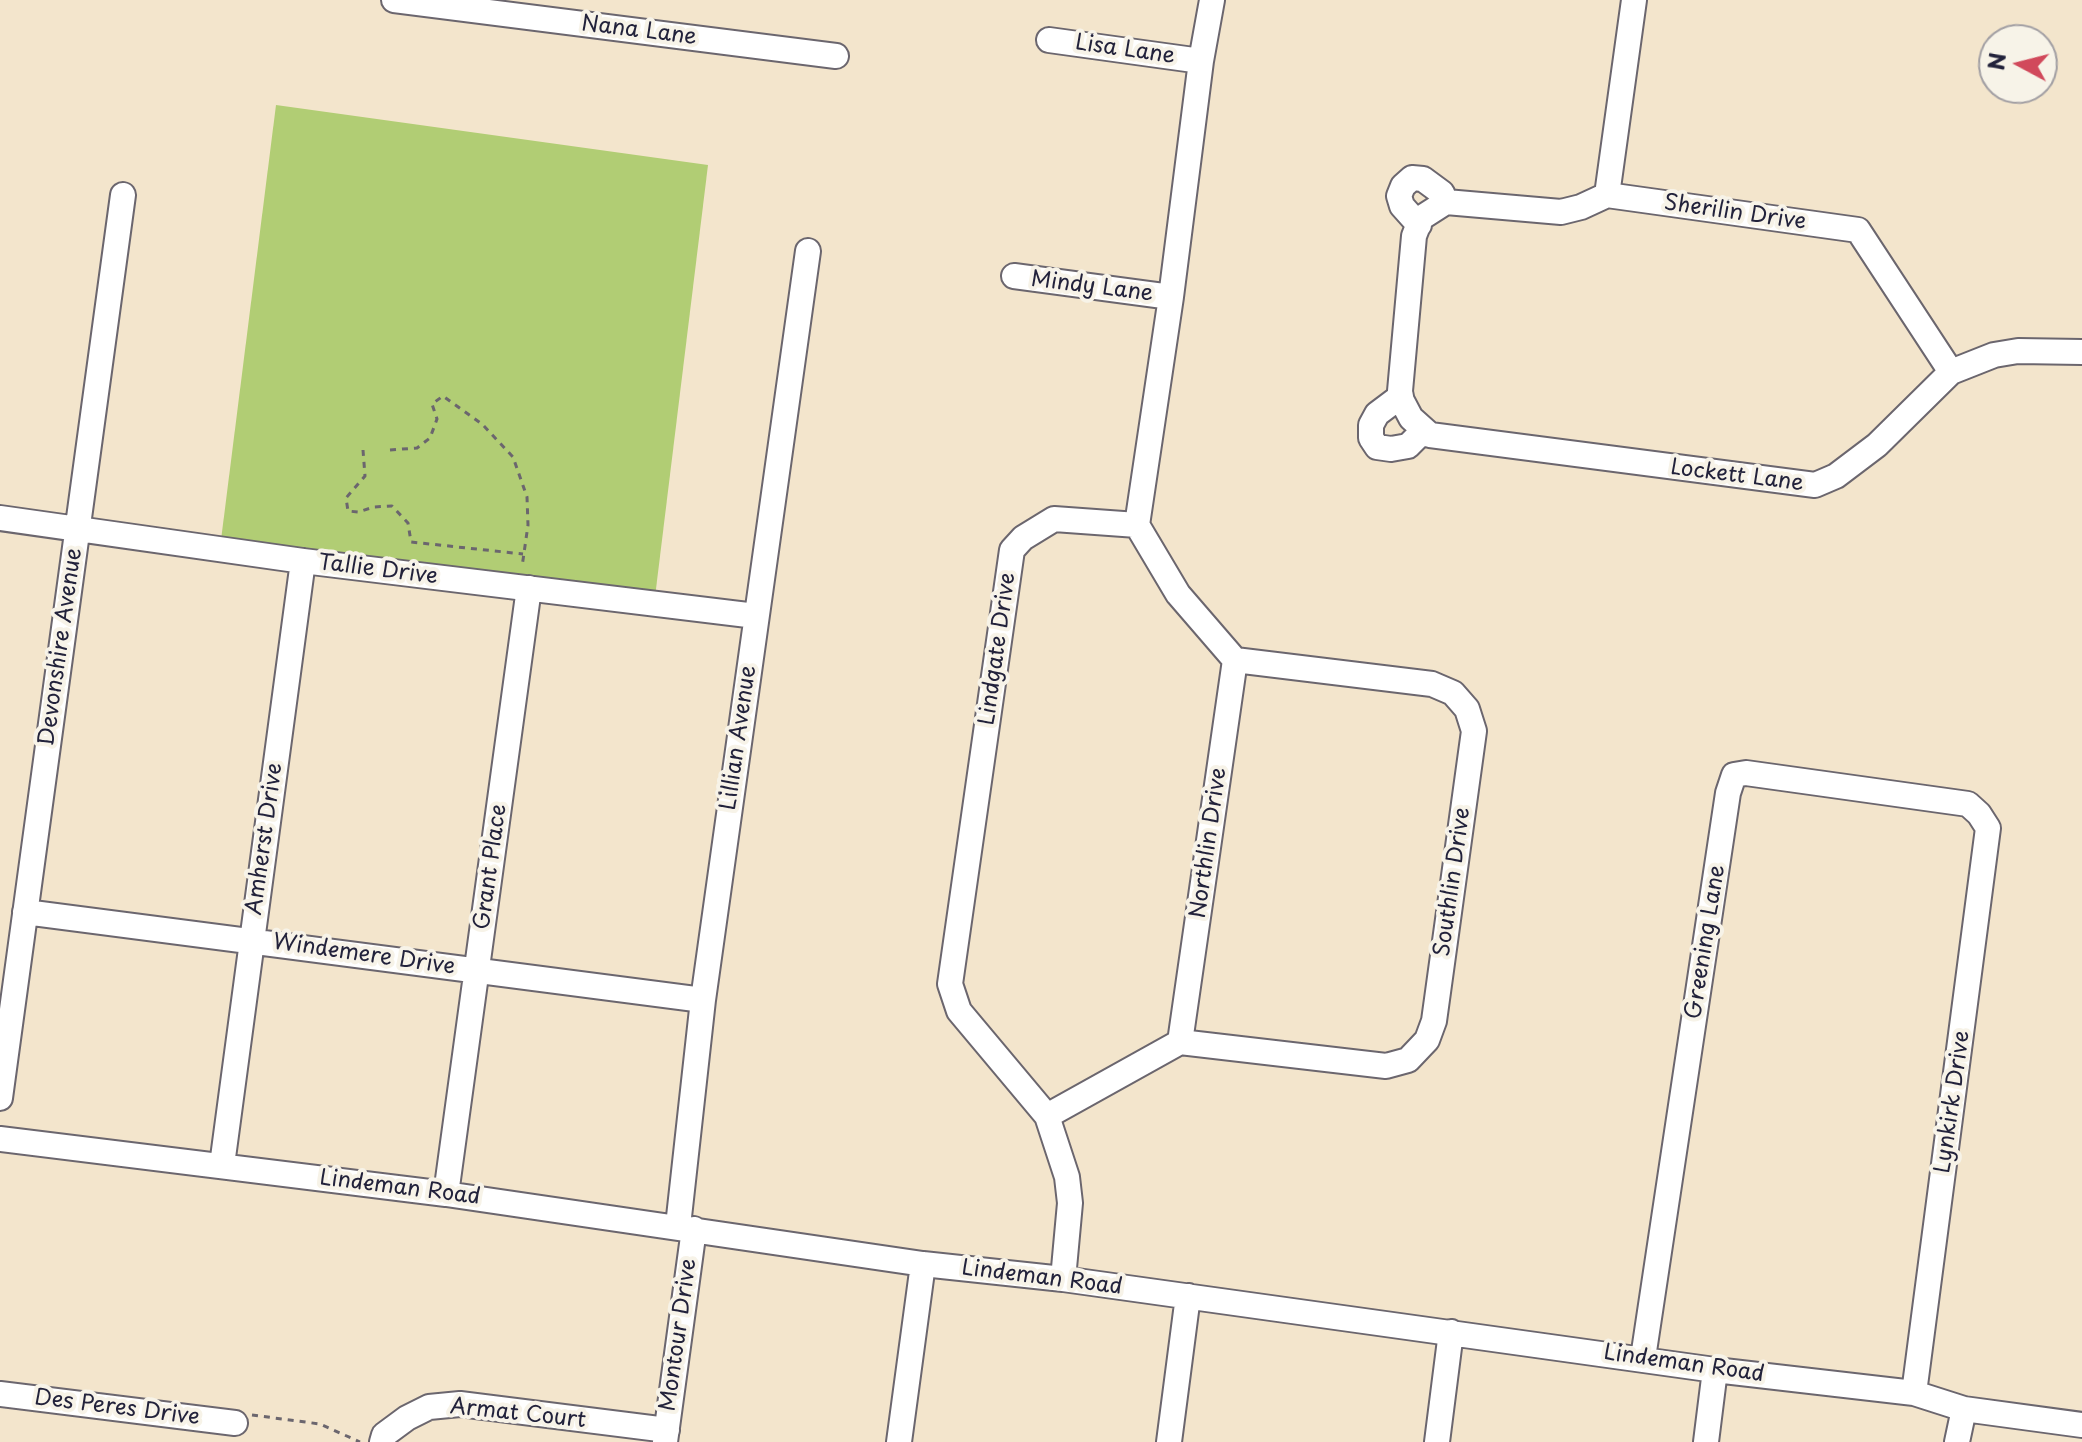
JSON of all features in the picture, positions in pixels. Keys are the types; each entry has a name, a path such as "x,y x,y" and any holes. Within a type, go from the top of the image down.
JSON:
{"street":[{"name":"Nana Lane","path":"394,0 836,56"},
{"path":"1212,0 1137,525 1178,594 1235,660"},
{"path":"1607,195 1634,0"},
{"name":"Lisa Lane","path":"1049,40 1201,61"},
{"path":"1412,178 1423,179 1442,193 1446,202 1421,218 1419,225 1402,206 1399,196 1403,186 1412,178"},
{"name":"Devonshire Avenue","path":"0,1098 123,195"},
{"name":"Sherilin Drive","path":"1446,202 1561,212 1607,195 1858,230 1951,372"},
{"name":"Lockett Lane","path":"1419,225 1414,236 1411,415 1430,435 1815,485 1836,476 1877,445 1951,372 1994,355 2018,351 2082,352"},
{"name":"Lillian Avenue","path":"686,1228 703,1000 808,251"},
{"name":"Mindy Lane","path":"1014,276 1171,297"},
{"path":"2056,352 2082,369"},
{"name":"Tallie Drive","path":"0,518 303,561 756,616"},
{"name":"Lindgate Drive","path":"1063,1279 1070,1203 1067,1177 1047,1116 959,1011 950,984 1012,550 1023,538 1054,519 1137,525"},
{"name":"Amherst Drive","path":"222,1165 303,561"},
{"name":"Grant Place","path":"446,1194 525,587"},
{"name":"Southlin Drive","path":"1180,1042 1386,1066 1408,1060 1427,1040 1434,1021 1474,731 1467,709 1453,693 1432,684 1235,660"},
{"name":"Northlin Drive","path":"1180,1042 1235,660"},
{"name":"Greening Lane","path":"1643,1358 1728,793 1734,775 1746,773 1968,804 1979,814"},
{"name":"Lynkirk Drive","path":"1914,1393 1988,846 1988,828 1979,814"},
{"name":"Windemere Drive","path":"25,912 703,1000"},
{"path":"1047,1116 1180,1042"},
{"name":"Lindeman Road","path":"0,1139 446,1194 923,1264 1063,1279 1715,1370 1914,1393 1964,1409 2082,1425"},
{"name":"Montour Drive","path":"666,1436 686,1228"},
{"path":"899,1442 923,1264"},
{"path":"1169,1442 1188,1296"},
{"path":"1437,1442 1451,1332"},
{"path":"1706,1442 1715,1370"},
{"name":"Des Peres Drive","path":"0,1394 235,1423"},
{"name":"Armat Court","path":"382,1442 384,1435 429,1407 460,1404 666,1436"},
{"path":"1957,1442 1964,1409"}],"path":[{"path":"390,450 417,448 430,438 437,419 432,404 443,396 482,424 513,457 527,497 525,587"},
{"path":"363,450 365,476 346,498 348,511 392,506 408,523 411,542 524,554"},
{"path":"235,1423 247,1414 320,1424 360,1442"}],"green space":[{"path":"276,105 708,165 655,597 221,540"}]}
